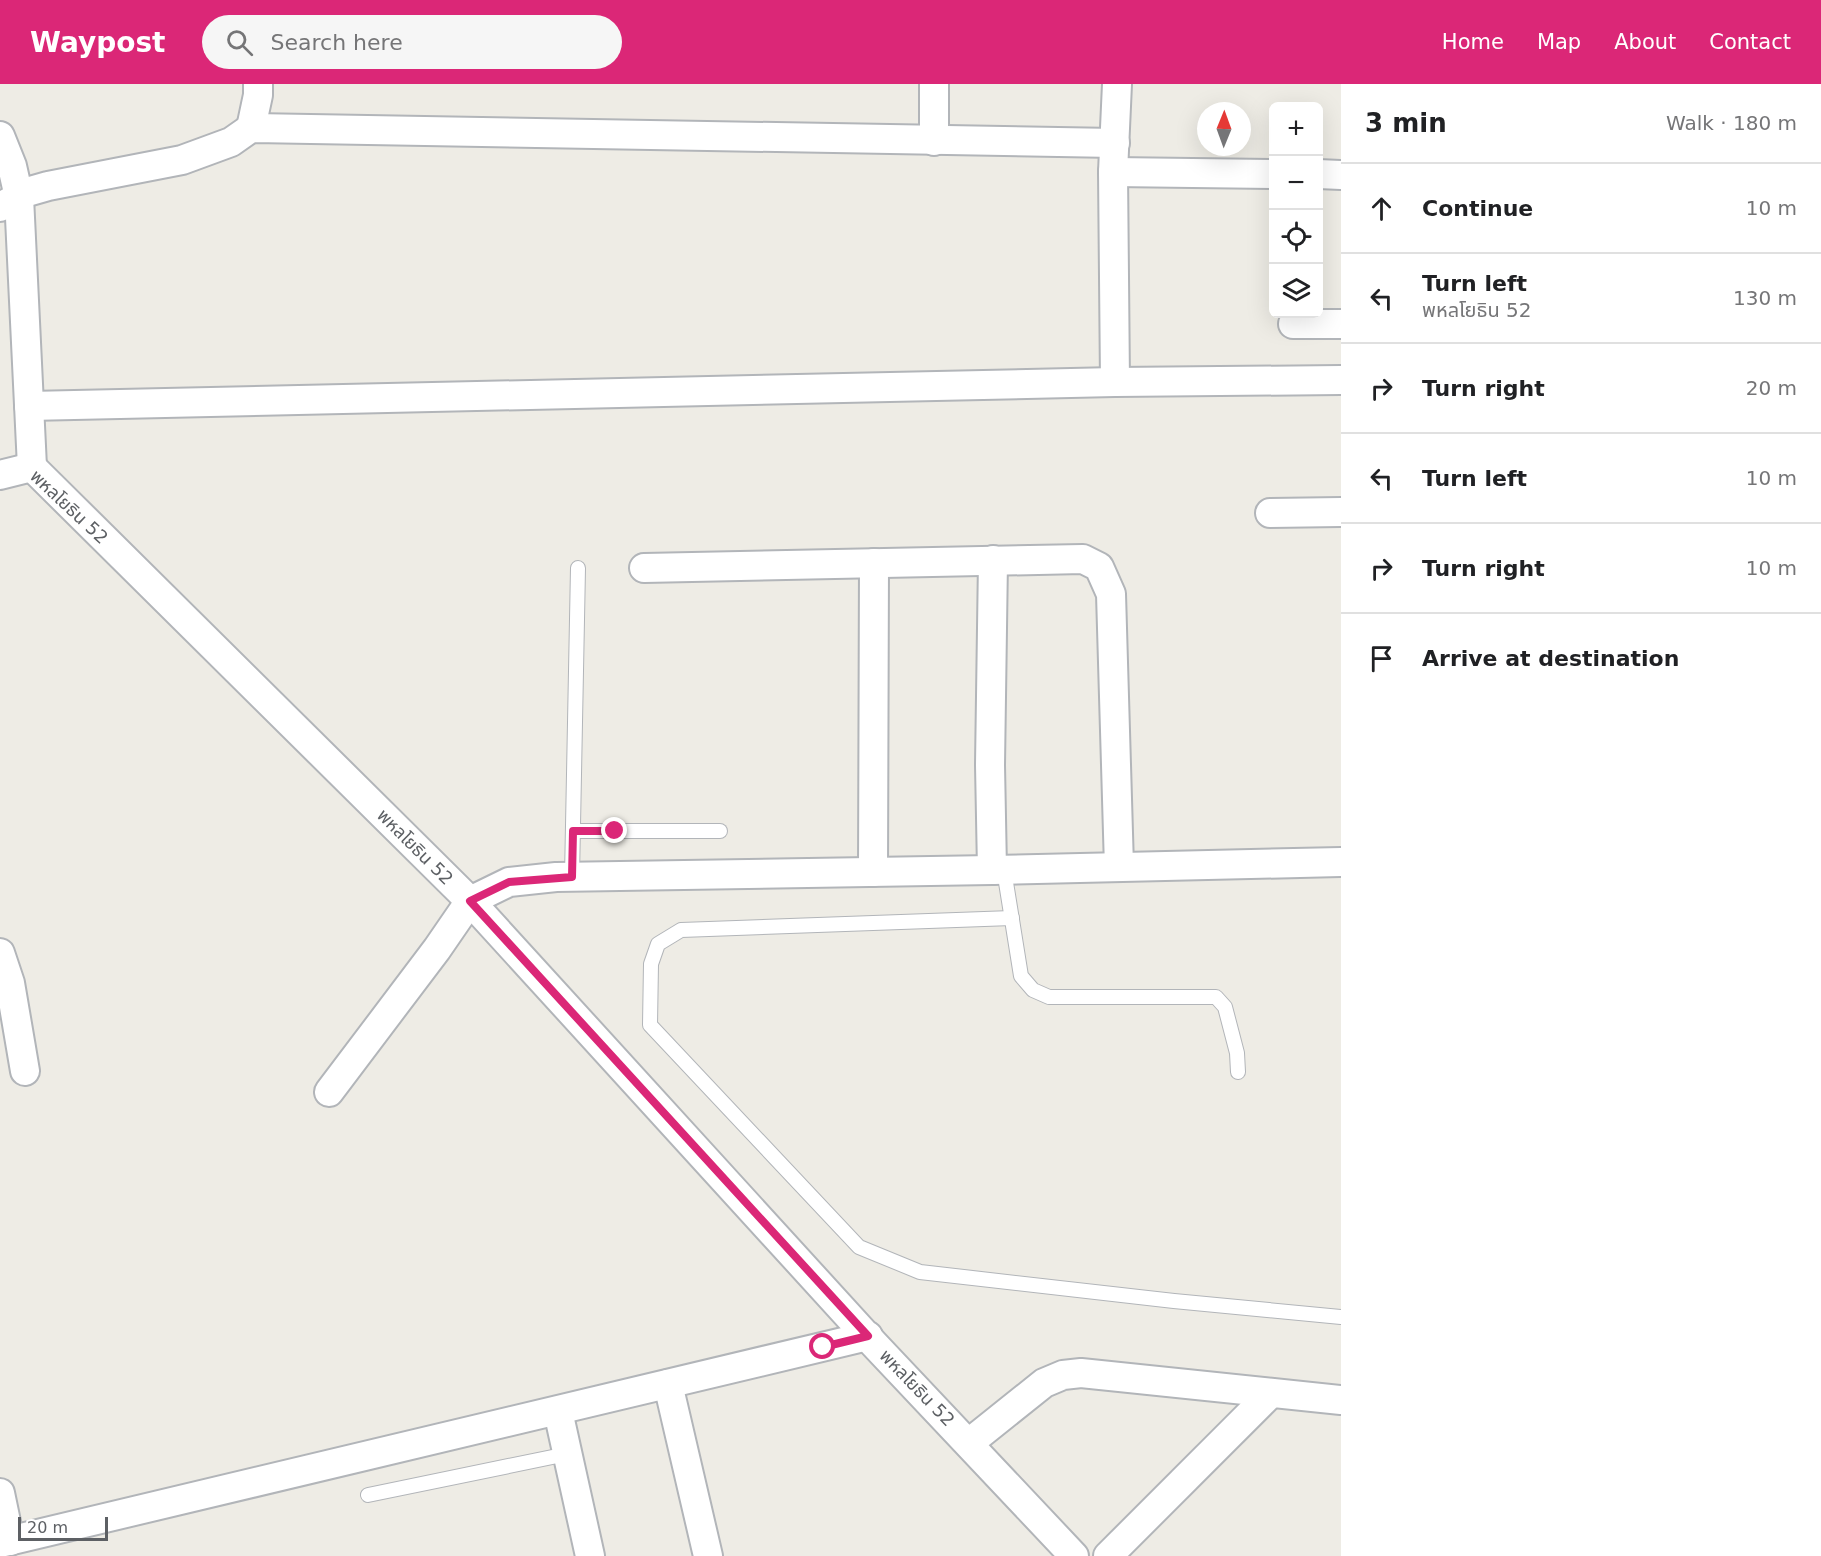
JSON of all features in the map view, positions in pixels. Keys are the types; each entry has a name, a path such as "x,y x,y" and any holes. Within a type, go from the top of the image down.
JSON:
{"street":[{"path":"251,128 258,84"},
{"path":"934,84 934,141"},
{"path":"1115,382 1113,172 1117,84"},
{"path":"10,202 27,192 48,186 182,160 231,142 251,128 1115,143"},
{"path":"0,136 12,166 10,202 29,406 32,467"},
{"path":"1113,172 1269,174"},
{"path":"1323,174 1341,175"},
{"path":"1293,324 1341,324"},
{"path":"29,406 1115,382 1341,380"},
{"name":"พหลโยธิน 52","path":"0,475 32,467 470,901 868,1336 1074,1556"},
{"path":"1270,513 1341,512"},
{"path":"644,568 1083,559 1099,567 1111,594 1119,867"},
{"path":"993,560 990,765 998,870"},
{"path":"873,872 874,563"},
{"path":"329,1092 437,949 470,901 509,882 572,877 1341,862"},
{"path":"0,953 10,983 25,1071"},
{"path":"0,1493 5,1542 868,1336"},
{"path":"969,1443 1044,1383 1063,1375 1081,1373 1341,1400"},
{"path":"668,1384 708,1556"},
{"path":"1108,1556 1271,1394"},
{"path":"558,1411 590,1556"}],"lane":[{"path":"572,877 578,568"},
{"path":"573,831 720,831"},
{"path":"998,870 1012,918 1021,975 1033,990 1048,997 1216,997 1225,1007 1237,1053 1238,1072"},
{"path":"1012,918 681,930 658,944 651,964 650,1025 859,1247 921,1272 1174,1301 1341,1317"},
{"path":"368,1496 567,1454"}],"route":[{"path":"615,831 573,831 572,877 509,882 470,901 868,1336 823,1347"}]}
